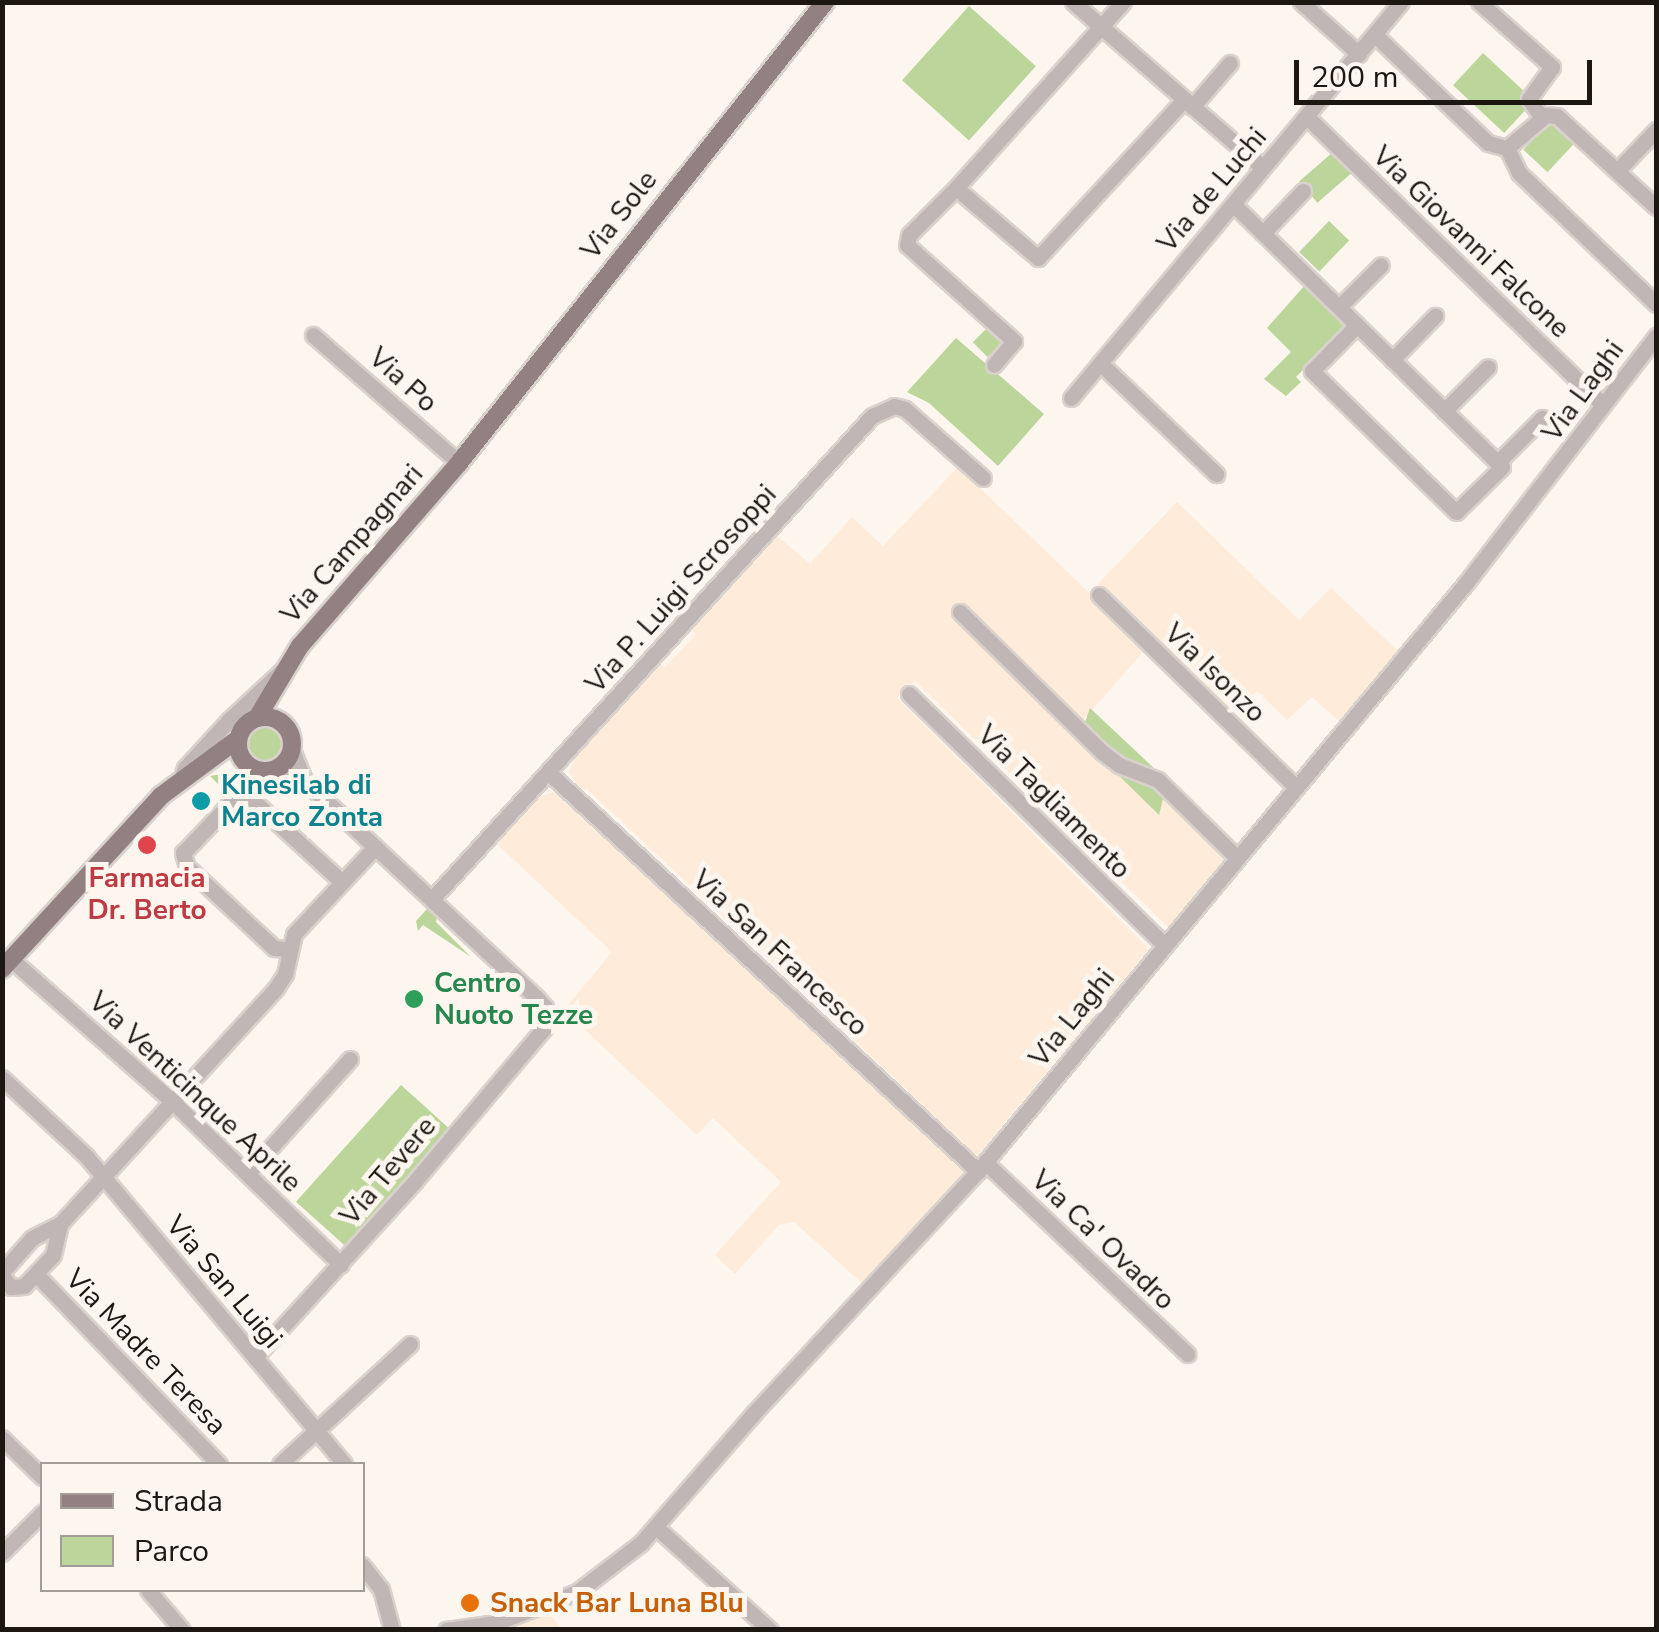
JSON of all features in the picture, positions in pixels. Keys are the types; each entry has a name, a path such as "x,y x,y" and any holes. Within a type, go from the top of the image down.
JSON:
{"main road":[{"name":"Via Sole","path":"459,463 826,2"},
{"name":"Via Campagnari","path":"257,718 310,633 459,463"},
{"path":"286,726 272,717 257,718 244,726 238,739 240,754 249,766 276,769 292,750 286,726 287,671"},
{"name":"Via Campagnari","path":"7,964 182,780 238,739"},
{"name":"Via Campagnari","path":"201,768 221,763 249,766"}],"street":[{"path":"1073,2 1262,167"},
{"path":"994,364 1014,341 908,245 910,235 1123,2"},
{"path":"1301,2 1359,54"},
{"name":"Via de Luchi","path":"1071,398 1401,2"},
{"path":"1479,2 1552,67 1529,99 1542,118"},
{"path":"1376,36 1488,143 1507,148 1519,173 1656,304"},
{"path":"956,188 1038,258 1230,62"},
{"name":"Via Giovanni Falcone","path":"1307,117 1600,403"},
{"path":"1507,148 1542,118 1562,118 1656,208"},
{"path":"1618,171 1656,130"},
{"path":"1263,233 1304,192"},
{"path":"1233,204 1357,324 1502,468 1456,512 1312,371 1357,324"},
{"path":"1339,308 1381,264"},
{"path":"1392,360 1435,316"},
{"name":"Via Po","path":"313,334 459,463"},
{"name":"Via Laghi","path":"446,1630 502,1620 578,1592 612,1569 656,1527 764,1402 982,1166 1574,448 1600,403 1656,336"},
{"path":"1100,363 1216,474"},
{"path":"1444,411 1488,367"},
{"name":"Via P. Luigi Scrosoppi","path":"432,900 872,416 894,406 905,409 983,478"},
{"path":"1497,463 1542,418"},
{"name":"Via Isonzo","path":"1099,594 1296,787"},
{"path":"960,612 1102,752 1119,765 1158,780 1237,858"},
{"name":"Via Campagnari","path":"182,780 192,760 239,709 287,671"},
{"name":"Via Tagliamento","path":"909,694 1164,946"},
{"path":"292,750 305,782"},
{"path":"276,769 305,782 432,900"},
{"name":"Via San Francesco","path":"548,772 982,1166"},
{"path":"288,950 274,948 188,867 182,860 184,853 234,799 247,796 342,882"},
{"name":"Via Madre Teresa","path":"60,1224 53,1255 36,1274 15,1288 2,1274 32,1238 60,1224 276,988 285,974 294,934 376,848"},
{"name":"Via Tevere","path":"255,1357 341,1265 534,1044 545,1026 546,1011 537,998 432,900"},
{"name":"Via Venticinque Aprile","path":"7,964 172,1101 341,1265"},
{"path":"248,1174 350,1059"},
{"name":"Via San Luigi","path":"2,1078 71,1140 103,1176 342,1462"},
{"name":"Via Ca' Ovadro","path":"982,1166 1187,1354"},
{"name":"Via Madre Teresa","path":"36,1274 217,1462"},
{"path":"282,1462 410,1344"},
{"path":"2,1438 40,1475"},
{"path":"2,1553 40,1515"},
{"path":"656,1527 770,1630"},
{"path":"365,1569 381,1589 392,1630"},
{"path":"150,1592 182,1630"}],"shaded area":[{"path":"958,467 1153,654 1144,651 1084,719 1159,813 1165,791 1228,859 1169,928 915,681 897,698 1149,949 977,1156 586,788 582,792 569,772 575,755 659,663 665,668 696,634 690,628 776,535 810,564 852,517 883,546"},
{"path":"1177,502 1299,620 1331,588 1398,651 1339,721 1312,697 1287,720 1257,691 1231,717 1097,585"},
{"path":"554,792 962,1167 962,1177 863,1284 794,1222 779,1225 735,1274 715,1255 781,1182 713,1118 697,1135 564,1010 612,952 495,842 537,797"},
{"path":"545,1609 562,1629 500,1629 499,1626"}],"green space":[{"path":"969,6 1036,66 969,141 902,80"},
{"path":"1483,53 1534,101 1504,133 1453,85"},
{"path":"1552,119 1576,142 1547,172 1523,150"},
{"path":"1333,152 1351,173 1317,203 1299,182"},
{"path":"1329,221 1349,240 1319,271 1299,252"},
{"path":"1306,284 1353,329 1335,338 1296,377 1301,382 1286,396 1264,379 1291,352 1267,328"},
{"path":"989,326 1004,341 988,357 973,342"},
{"path":"956,338 1044,414 998,466 929,403 907,392"},
{"path":"1090,708 1157,771 1114,755 1084,725"},
{"path":"265,725 278,730 283,743 278,756 265,761 252,756 247,743 252,730"},
{"path":"1104,761 1165,791 1159,815"},
{"path":"234,772 266,781 260,786 236,781 224,790 210,776"},
{"path":"427,909 438,912 436,922 471,957 423,925 418,931 416,921"},
{"path":"401,1085 450,1129 345,1246 296,1202"}],"place":[{"name":"Kinesilab di Marco Zonta","path":"201,801"},
{"name":"Farmacia Dr. Berto","path":"147,845"},
{"name":"Centro Nuoto Tezze","path":"414,999"},
{"name":"Snack Bar Luna Blu","path":"470,1603"}]}
